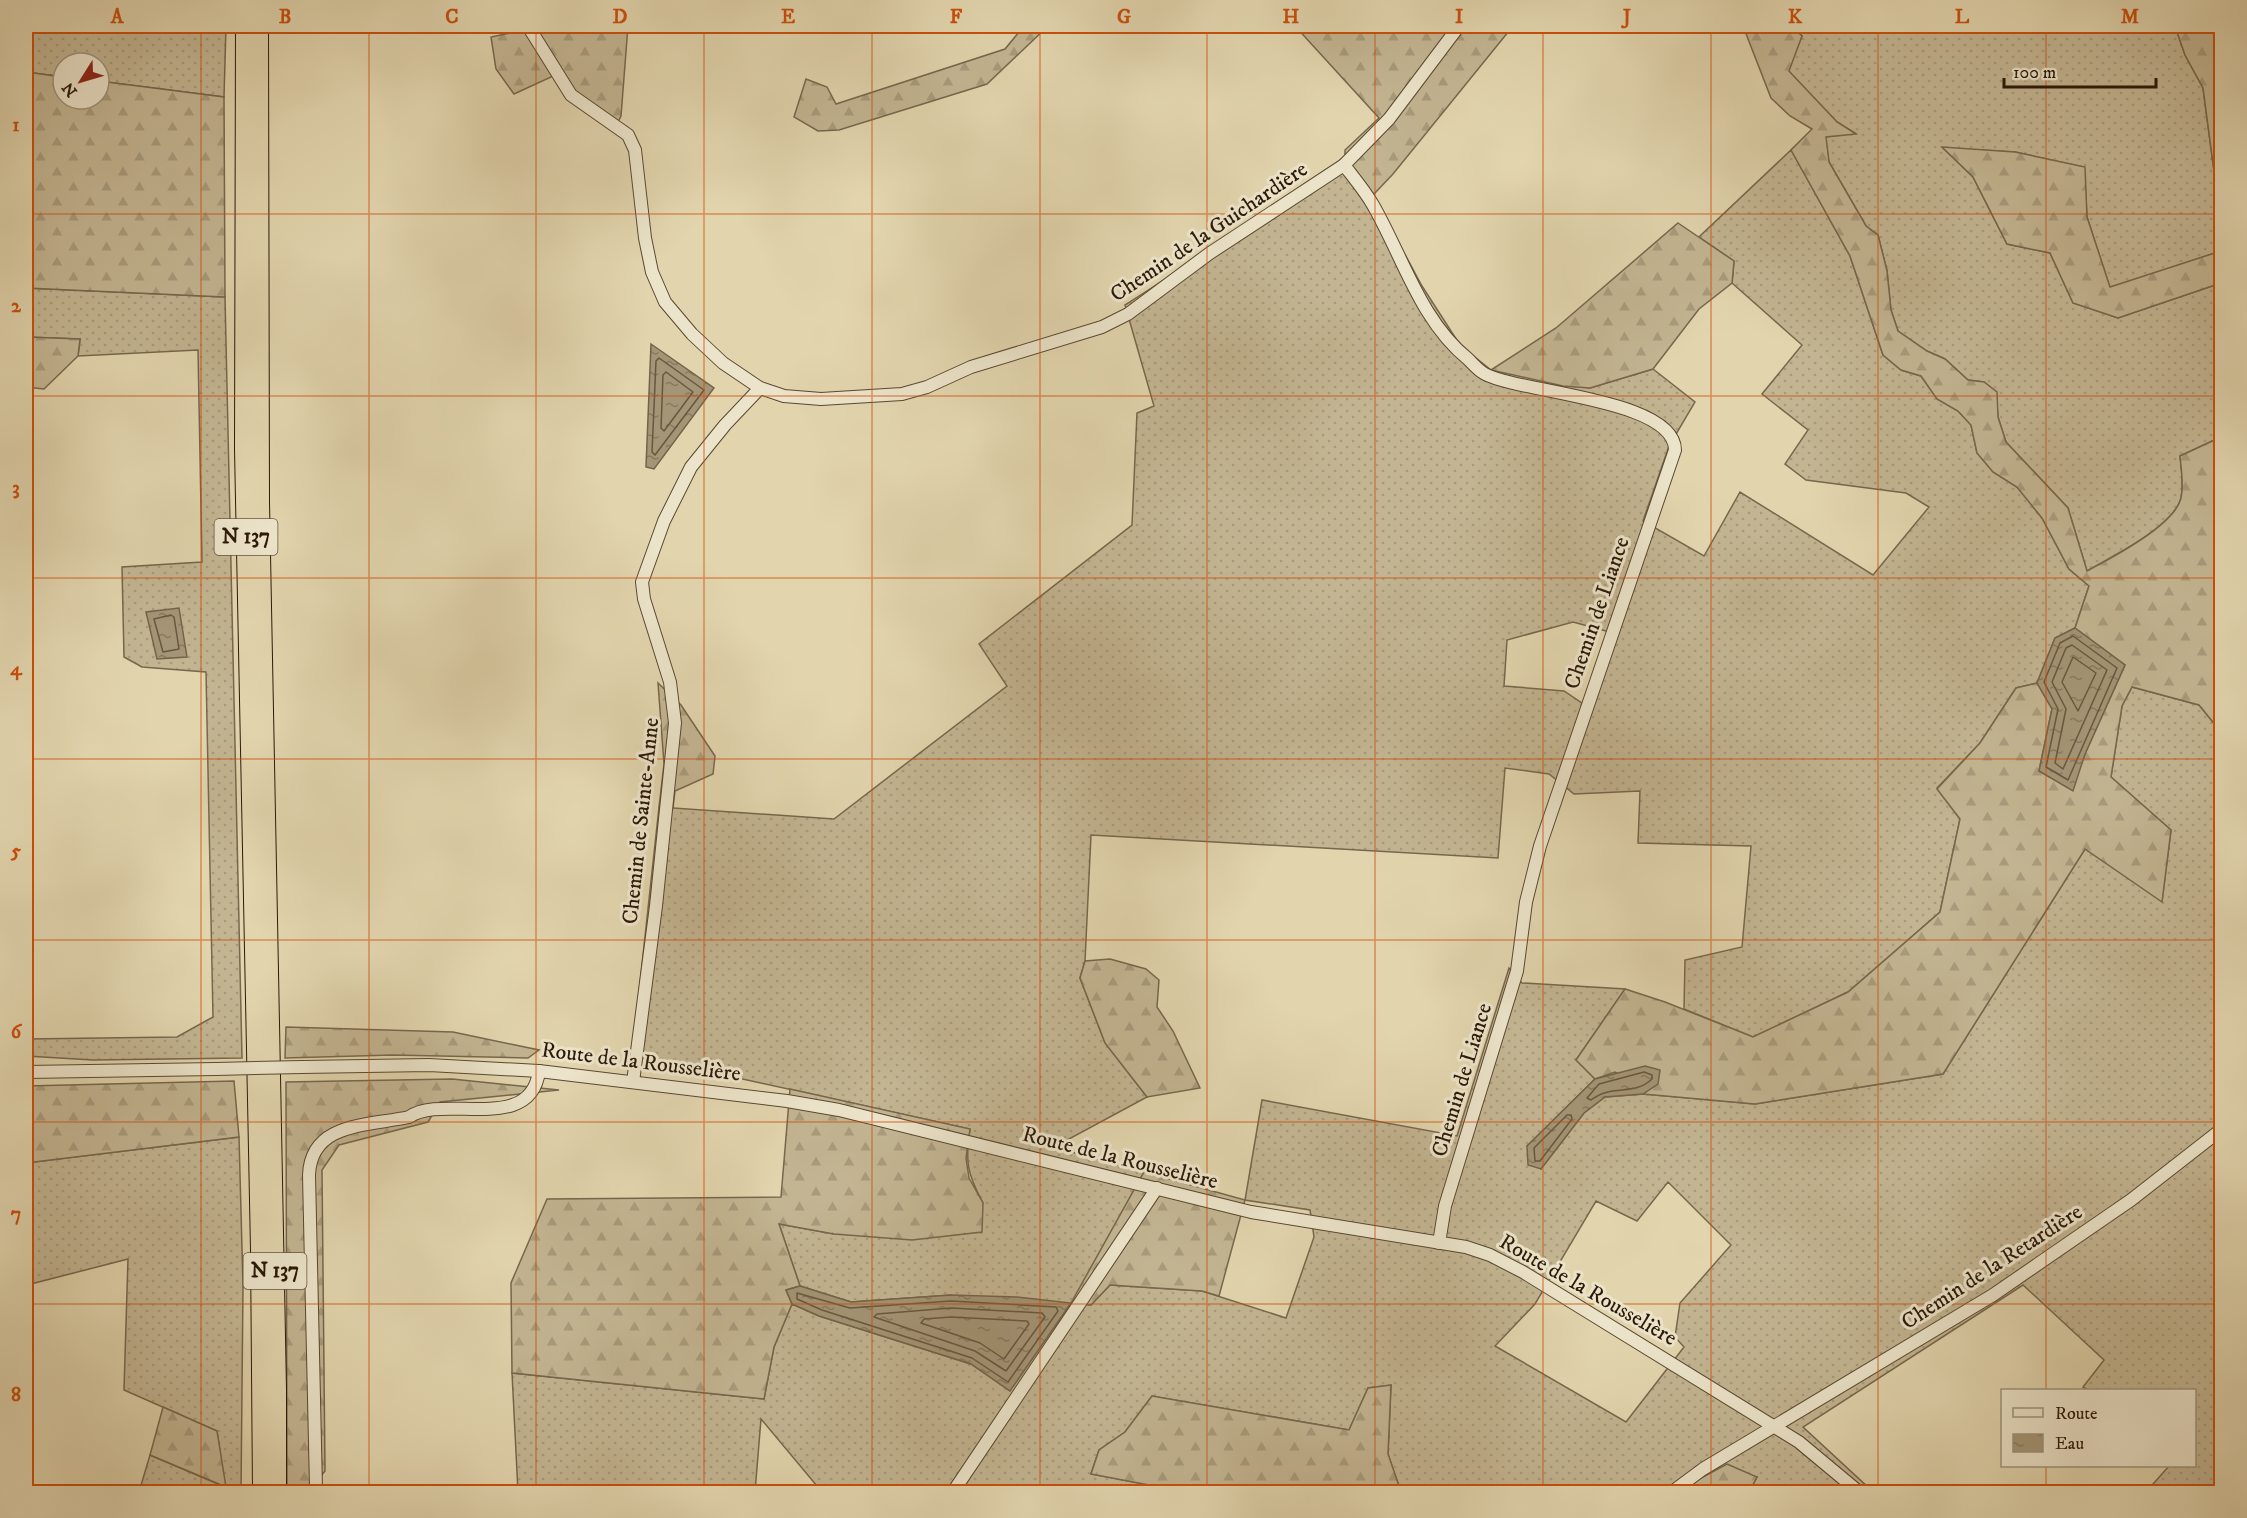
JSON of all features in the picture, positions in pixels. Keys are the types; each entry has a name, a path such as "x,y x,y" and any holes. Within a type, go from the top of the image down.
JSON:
{"highway":[{"name":"N 137","path":"245,26 244,439 261,1250 262,1492"},
{"name":"N 137","path":"259,26 258,353 277,1377 277,1492"}],"street":[{"name":"Chemin de la Guichardière","path":"528,26 571,95 628,135 635,150 645,238 652,272 665,302 692,334 723,363 760,388 784,396 821,399 902,394 927,387 971,367 1102,327 1128,314 1210,253 1344,165 1389,119 1459,26"},
{"name":"Chemin de Liance","path":"1344,165 1372,204 1430,317 1457,351 1485,374 1590,399 1650,418 1670,432 1675,450 1540,846 1526,902 1517,971 1445,1206 1439,1243"},
{"name":"Chemin de Sainte-Anne","path":"633,1082 657,894 675,723 670,682 644,599 642,582 664,521 691,467 725,424 760,388"},
{"name":"Route de la Rousselière","path":"26,1072 429,1065 539,1071 787,1101 839,1110 1251,1212 1482,1252 1509,1264 1776,1426 1819,1456 1859,1492"},
{"path":"320,1492 316,1488 309,1175 314,1150 323,1138 341,1131 409,1117 418,1111 478,1110 519,1103 529,1097 539,1071"},
{"name":"Chemin de la Retardière","path":"1672,1492 1703,1469 1993,1295 2131,1200 2222,1129"},
{"path":"954,1492 1157,1188"}],"green space":[{"path":"26,26 226,26 224,97 111,83 111,51 51,51 51,75 26,72"},
{"path":"518,26 628,26 621,116 618,122 553,76 514,94 496,69 491,37 519,31"},
{"path":"1024,26 1048,26 987,84 839,130 818,131 794,117 806,79 827,87 836,104 1005,49"},
{"path":"1295,26 1513,26 1393,174 1373,195 1345,157 1345,150 1379,118"},
{"path":"1743,26 1791,26 1802,36 1789,71 1837,122 1856,134 1826,137 1829,162 1866,226 1878,235 1887,271 1891,310 1898,331 1927,351 1945,359 1968,380 1984,382 1997,392 1998,417 2006,442 2068,508 2087,571 2141,540 2167,519 2181,498 2180,456 2221,437 2221,732 2199,705 2132,687 2122,706 2111,777 2171,830 2162,902 2085,849 1943,1074 1755,1104 1643,1094 1649,1089 1615,1072 1595,1079 1576,1060 1625,989 1665,1002 1753,1037 1848,992 1940,912 1960,819 1937,789 1980,743 2016,688 2037,683 2052,709 2039,771 2072,790 2085,754 2125,665 2075,628 2089,586 2069,569 2042,518 2017,487 1993,472 1977,453 1971,425 1958,411 1937,399 1921,376 1901,370 1883,355 1850,256 1791,150 1812,129 1790,116 1771,98"},
{"path":"1791,26 2175,26 2185,55 2203,88 2221,224 2221,251 2110,288 2087,217 2084,167 2015,152 1943,148 1973,177 2007,244 2050,253 2073,303 2118,318 2221,283 2221,437 2180,456 2182,493 2176,509 2167,520 2141,540 2087,571 2068,508 2006,442 1998,417 1996,392 1984,382 1968,380 1945,359 1927,351 1898,331 1891,310 1887,271 1878,235 1866,226 1829,162 1825,137 1855,133 1837,122 1788,71 1802,36"},
{"path":"2175,26 2219,26 2221,30 2221,224 2203,88 2185,55"},
{"path":"26,72 51,75 51,111 111,111 111,83 224,97 225,297 26,288"},
{"path":"1942,147 2015,152 2085,167 2087,217 2110,287 2221,251 2221,283 2118,318 2073,303 2050,253 2007,244 1973,177"},
{"path":"1791,150 1850,256 1883,355 1901,370 1921,376 1937,399 1958,411 1971,425 1977,453 1993,472 2017,487 2042,518 2069,569 2089,586 2075,628 2055,638 2037,683 2016,688 1980,743 1937,788 1960,819 1940,912 1848,992 1753,1037 1684,1009 1685,960 1742,947 1751,846 1638,843 1640,791 1574,794 1549,774 1505,768 1498,858 1091,835 1085,961 1080,978 1105,1043 1147,1097 1054,1147 1144,1172 1072,1303 1091,1305 1110,1285 1202,1291 1286,1318 1314,1237 1310,1210 1245,1200 1262,1100 1457,1136 1509,968 1522,983 1625,989 1576,1060 1595,1079 1527,1146 1541,1169 1584,1113 1605,1097 1643,1094 1755,1104 1943,1074 2085,849 2162,901 2171,830 2111,777 2122,706 2132,687 2199,705 2221,732 2221,1492 2146,1492 2168,1467 2196,1467 2196,1389 2086,1389 2083,1387 2104,1360 2023,1285 1803,1427 1871,1490 1868,1492 1749,1492 1757,1477 1681,1492 1401,1492 1388,1454 1391,1385 1368,1388 1349,1430 1152,1396 1125,1432 1099,1450 1091,1474 1186,1492 822,1492 761,1419 755,1492 518,1492 512,1373 764,1399 774,1347 792,1304 819,1316 971,1364 1010,1391 951,1295 851,1302 800,1286 779,1224 834,1234 983,1203 969,1167 970,1129 720,1074 651,1065 633,1048 659,807 834,819 1007,686 979,644 1132,525 1137,413 1154,406 1125,305 1345,157 1373,195 1422,286 1460,345 1491,370 1590,388 1653,369 1695,402 1669,446 1643,521 1704,556 1740,492 1873,575 1929,507 1906,493 1806,480 1785,464 1808,430 1762,394 1802,345 1732,283 1734,261 1699,237","holes":["1573,622 1617,634 1591,709 1564,691 1504,686 1507,640","1668,1182 1731,1245 1680,1303 1675,1337 1684,1347 1626,1422 1495,1346 1535,1304 1596,1201 1637,1221"]},
{"path":"1678,223 1734,261 1732,283 1699,309 1653,369 1590,388 1563,386 1491,370 1556,328"},
{"path":"26,288 225,297 242,1058 93,1060 26,1056 26,1039 177,1037 213,1017 206,672 142,667 124,657 122,567 202,562 198,350 78,356 80,339 26,337"},
{"path":"26,337 80,339 78,356 44,389 26,387"},
{"path":"658,683 681,705 715,756 713,774 675,791 673,808 659,807 664,764"},
{"path":"1110,959 1146,969 1159,980 1157,1007 1173,1031 1200,1088 1147,1097 1105,1043 1080,978 1085,961"},
{"path":"286,1027 453,1032 539,1050 528,1058 393,1055 285,1058"},
{"path":"452,1079 559,1090 440,1102 428,1122 339,1145 322,1170 325,1471 308,1492 287,1492 286,1082"},
{"path":"234,1081 239,1137 26,1163 26,1086"},
{"path":"790,1089 970,1129 966,1158 969,1178 983,1203 982,1232 912,1240 834,1234 779,1224 800,1286 786,1290 792,1304 774,1347 764,1399 512,1373 511,1283 547,1199 781,1197"},
{"path":"239,1137 243,1286 241,1492 139,1492 150,1455 225,1487 217,1431 124,1390 128,1259 31,1284 26,1297 26,1163"},
{"path":"1144,1172 1245,1200 1219,1296 1202,1291 1110,1285 1091,1305 1071,1303"},
{"path":"1391,1385 1388,1454 1401,1492 1186,1492 1091,1474 1099,1450 1125,1432 1152,1396 1349,1430 1368,1388"},
{"path":"163,1407 217,1431 226,1487 150,1455"},
{"path":"1727,1464 1757,1477 1749,1492 1681,1492 1688,1485"}],"water":[{"path":"651,344 714,388 654,469 646,467"},
{"path":"179,608 187,657 157,659 146,612"},
{"path":"2075,628 2125,665 2085,754 2073,791 2039,771 2052,709 2037,683 2055,638"},
{"path":"1645,1066 1660,1070 1658,1084 1643,1094 1605,1097 1584,1113 1541,1169 1528,1165 1527,1146 1595,1079"},
{"path":"800,1286 851,1302 951,1295 1017,1297 1071,1303 1010,1391 971,1364 819,1316 792,1304 786,1290"}]}
